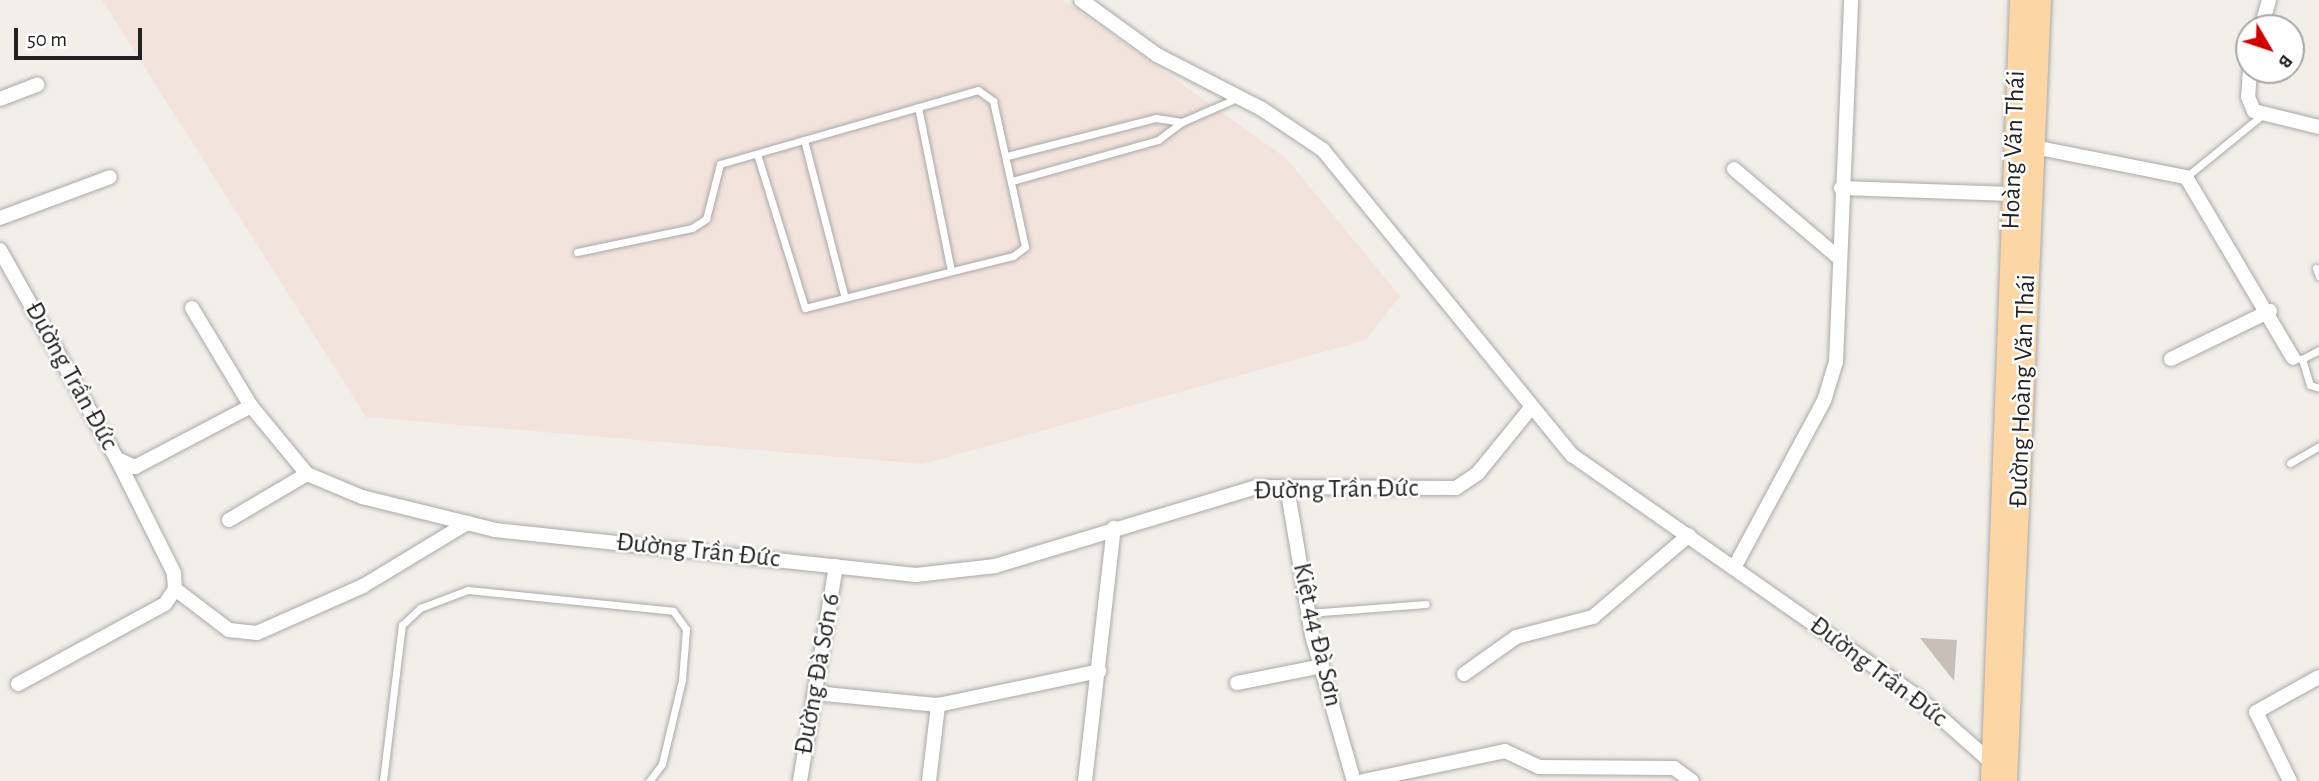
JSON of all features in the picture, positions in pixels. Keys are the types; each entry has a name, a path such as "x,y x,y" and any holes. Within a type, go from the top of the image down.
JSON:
{"main road":[{"name":"Hoàng Văn Thái","path":"1999,772 2012,194 2020,0"},
{"name":"Đường Hoàng Văn Thái","path":"1999,772 2040,0"}],"street":[{"name":"Đường Trần Đức","path":"1081,0 1235,99 1323,150 1530,409 1572,455 1735,566 1915,695 1999,772"},
{"path":"1735,566 1824,401 1836,362 1841,188 1851,0"},
{"path":"2248,84 2248,97 2261,116 2319,127"},
{"path":"0,99 37,85"},
{"path":"2034,148 2186,177 2297,359"},
{"path":"1734,169 1839,258"},
{"path":"0,218 110,177"},
{"path":"1841,188 2012,194"},
{"name":"Đường Trần Đức","path":"0,250 117,459 135,467 149,464 251,406 306,474 362,497 467,523 916,575 995,566 1256,487 1456,488 1478,473 1530,409"},
{"path":"192,308 251,406"},
{"path":"2171,359 2270,311"},
{"path":"18,684 165,604 175,589 174,573 117,459"},
{"path":"229,520 306,474"},
{"name":"Kiệt 44 Đà Sơn","path":"1287,487 1309,613 1354,781"},
{"path":"175,589 229,630 257,633 363,586 467,523"},
{"path":"1084,781 1114,528"},
{"path":"1464,674 1516,637 1593,617 1689,535"},
{"name":"Đường Đà Sơn 6","path":"800,781 836,566"},
{"path":"1237,683 1322,666"},
{"path":"814,693 938,705 1099,671"},
{"path":"2290,781 2256,712 2319,677"},
{"path":"929,781 938,705"},
{"path":"1363,781 1505,751 1540,767 1674,768 1692,781"}],"lane":[{"path":"577,252 692,228 706,219 720,164 918,107 987,92 1007,156 1025,247 1013,256 805,308 757,154"},
{"path":"1012,181 1158,140 1182,122 1235,99"},
{"path":"918,107 951,271"},
{"path":"2186,177 2261,116"},
{"path":"1007,156 1156,118 1182,122"},
{"path":"804,140 845,298"},
{"path":"2319,350 2297,359 2310,385 2319,388"},
{"path":"2290,463 2319,446"},
{"path":"383,781 402,625 421,608 468,590 673,611 686,628 682,680 662,764 649,781"},
{"path":"1309,613 1426,604"}],"shaded area":[{"path":"102,0 1063,0 1286,158 1400,296 1366,340 923,464 366,417"}],"building":[{"path":"1920,638 1957,640 1954,681 1939,662"}]}
